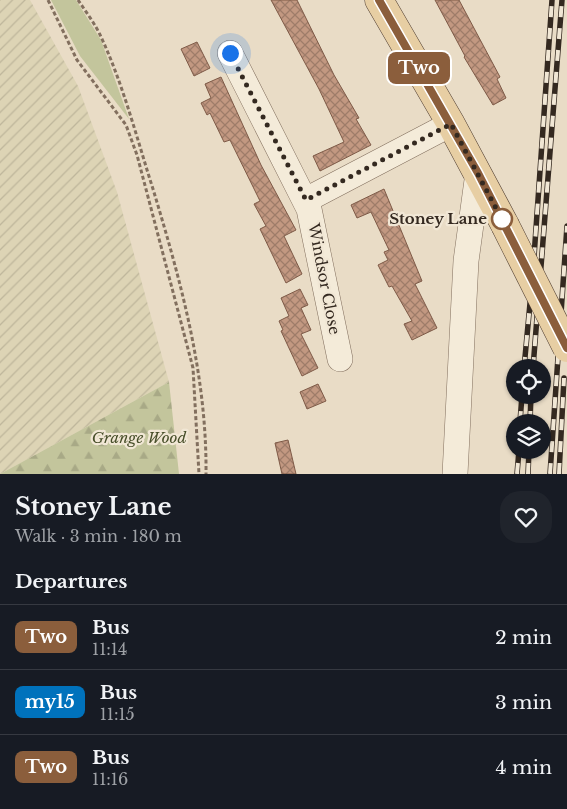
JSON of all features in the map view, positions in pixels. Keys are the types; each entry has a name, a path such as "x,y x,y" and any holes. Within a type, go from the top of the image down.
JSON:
{"main road":[{"path":"379,0 478,173 567,348"}],"street":[{"name":"Windsor Close","path":"230,53 306,200 313,218 340,359"},
{"path":"306,200 451,124"},
{"path":"455,474 463,299 478,173"}],"path":[{"path":"48,0 77,60 126,124 150,202 193,368 200,474"},
{"path":"78,0 102,37 132,122 174,259 198,363 206,474"},
{"path":"126,124 132,122"}],"shaded area":[{"path":"0,0 30,0 78,86 117,192 169,382 0,474"}],"green space":[{"path":"51,0 76,0 101,40 129,119 80,56"},
{"name":"Grange Wood","path":"169,382 179,474 0,474"}],"building":[{"path":"271,0 297,0 334,75 359,118 356,119 371,145 320,171 313,156 344,142 319,89"},
{"path":"435,0 459,0 500,77 497,79 506,98 493,105 464,57"},
{"path":"197,42 210,68 194,76 181,49"},
{"path":"221,77 261,165 296,230 284,236 302,274 286,283 260,229 266,226 254,204 260,201 230,140 224,142 210,113 207,115 201,103 211,98 205,84"},
{"path":"384,189 422,281 415,284 437,328 412,340 404,324 412,321 392,286 389,287 378,265 388,260 384,252 389,250 371,212 357,218 351,205"},
{"path":"300,289 308,305 301,308 311,330 301,334 318,368 302,376 281,331 283,330 279,321 289,316 281,298"},
{"path":"318,384 326,401 307,409 300,392"},
{"path":"288,440 296,474 282,474 275,443"}],"railway":[{"path":"525,359 533,271 552,0"},
{"path":"534,359 562,0"},
{"path":"550,474 567,226"},
{"path":"559,474 564,378"},
{"path":"521,404 521,414"},
{"path":"530,414 531,404"},
{"path":"517,474 518,459"},
{"path":"528,474 529,459"}],"bus line":[{"name":"Two","path":"379,0 442,107 478,173 567,348"}],"place":[{"name":"Stoney Lane","path":"502,219"}],"route":[{"path":"230,53 306,200 451,124 505,225 502,219"}]}
